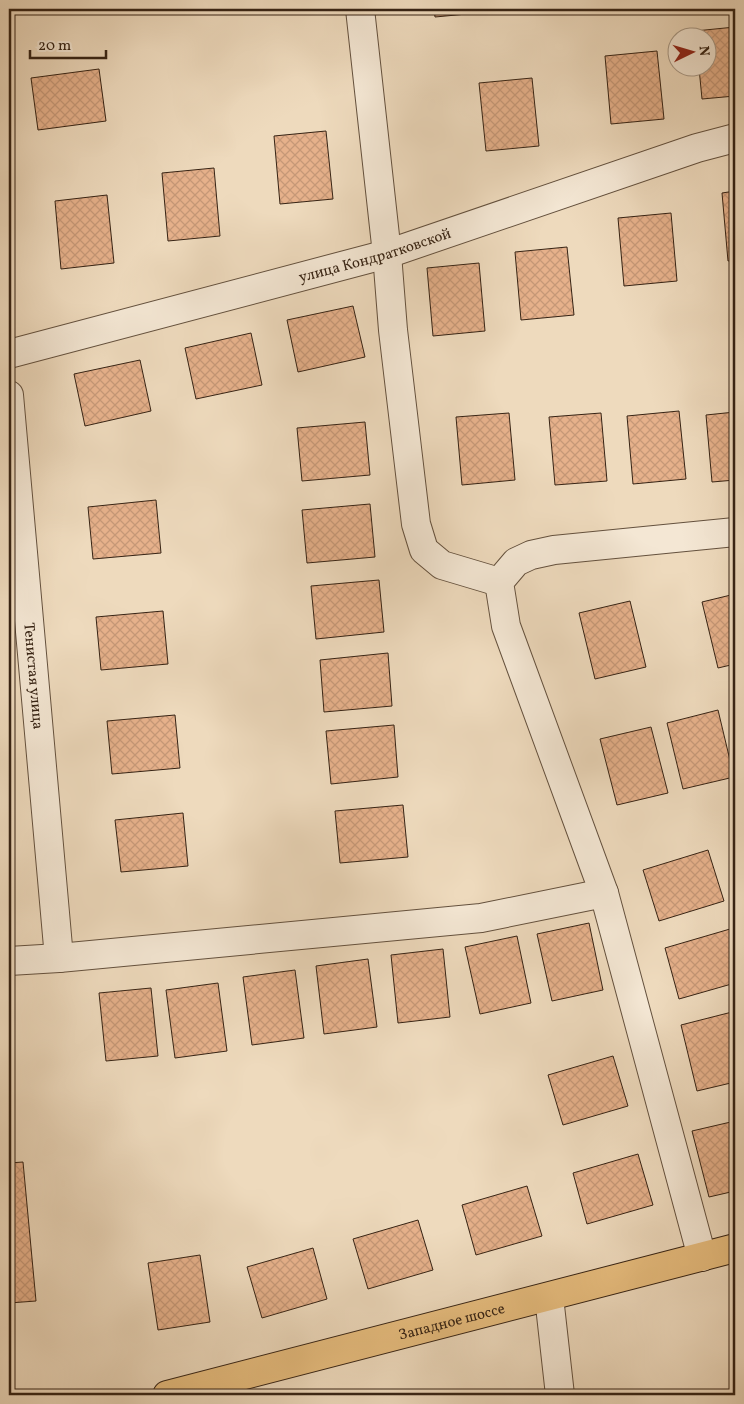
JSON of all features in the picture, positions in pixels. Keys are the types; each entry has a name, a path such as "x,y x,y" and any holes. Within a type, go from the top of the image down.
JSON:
{"main road":[{"name":"Западное шоссе","path":"168,1395 735,1248"}],"street":[{"path":"360,9 387,254 393,330 416,524 424,550 442,565 499,582"},
{"name":"улица Кондратковской","path":"9,354 387,254 697,148 735,138"},
{"name":"Тенистая улица","path":"9,395 59,958"},
{"path":"702,1257 604,893 506,626 499,582 516,562 530,555 554,550 735,532"},
{"path":"9,961 59,958 481,918 604,893"},
{"path":"549,1297 560,1395"}],"building":[{"path":"434,9 487,9 488,12 435,17"},
{"path":"735,27 735,96 702,99 700,78 716,78 716,29"},
{"path":"657,51 664,119 611,124 605,56"},
{"path":"99,69 106,121 38,130 31,78"},
{"path":"532,78 539,146 486,151 479,83"},
{"path":"326,131 333,199 280,204 274,136"},
{"path":"214,168 220,236 168,241 162,173"},
{"path":"735,191 735,260 728,261 722,193"},
{"path":"107,195 114,263 61,269 55,201"},
{"path":"671,213 677,281 624,286 618,218"},
{"path":"567,247 574,315 521,320 515,252"},
{"path":"479,263 485,331 433,336 427,268"},
{"path":"353,306 365,357 298,372 287,320"},
{"path":"251,333 262,385 196,399 185,348"},
{"path":"140,360 151,411 85,426 74,374"},
{"path":"679,411 686,479 633,484 627,416"},
{"path":"735,412 735,480 712,482 706,415"},
{"path":"509,413 515,480 462,485 456,417"},
{"path":"601,413 607,481 555,485 549,417"},
{"path":"365,422 370,475 302,481 297,428"},
{"path":"156,500 161,553 93,559 88,507"},
{"path":"370,504 375,557 307,563 302,510"},
{"path":"379,580 384,632 316,639 311,586"},
{"path":"735,594 735,664 718,668 702,602"},
{"path":"630,601 646,667 595,679 579,613"},
{"path":"163,611 168,664 101,670 96,617"},
{"path":"388,653 392,706 324,712 320,660"},
{"path":"718,710 734,777 683,789 667,723"},
{"path":"175,715 180,768 112,774 107,721"},
{"path":"394,725 398,777 331,784 326,731"},
{"path":"651,727 668,793 617,805 600,739"},
{"path":"403,805 408,857 340,863 335,811"},
{"path":"183,813 188,866 121,872 115,820"},
{"path":"708,850 724,901 659,921 643,870"},
{"path":"589,923 603,990 552,1001 537,934"},
{"path":"730,929 735,947 735,983 679,999 665,948"},
{"path":"517,936 531,1003 480,1014 465,947"},
{"path":"443,949 450,1017 398,1023 391,955"},
{"path":"368,959 377,1027 324,1034 316,966"},
{"path":"295,970 304,1038 252,1045 243,977"},
{"path":"218,983 227,1051 175,1058 166,990"},
{"path":"151,988 158,1056 106,1061 99,993"},
{"path":"732,1012 735,1026 735,1082 697,1091 681,1025"},
{"path":"613,1056 628,1106 563,1125 548,1075"},
{"path":"735,1121 735,1191 709,1197 692,1131"},
{"path":"638,1154 653,1205 587,1224 573,1173"},
{"path":"23,1162 36,1301 9,1303 9,1163"},
{"path":"527,1186 542,1236 476,1255 462,1205"},
{"path":"418,1220 433,1270 368,1289 353,1239"},
{"path":"313,1248 327,1299 262,1318 247,1267"},
{"path":"200,1255 210,1322 158,1330 148,1263"}]}
